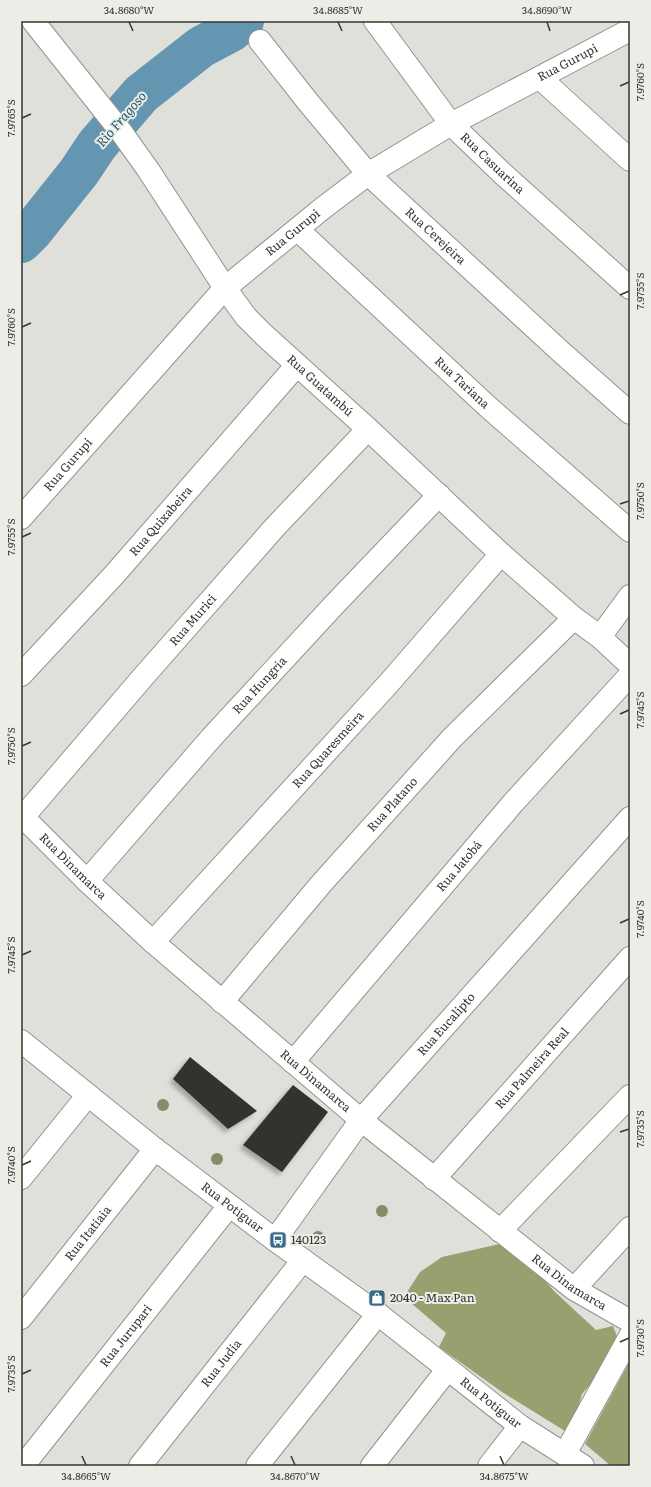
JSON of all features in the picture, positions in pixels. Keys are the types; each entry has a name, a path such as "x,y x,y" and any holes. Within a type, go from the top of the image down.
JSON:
{"street":[{"name":"Rua Guatambú","path":"33,21 109,116 149,171 225,288 246,317 501,554 574,618 600,637 630,665"},
{"name":"Rua Casuarina","path":"374,21 451,124 502,174 630,288"},
{"name":"Rua Gurupi","path":"21,518 225,288 368,174 451,124 627,34"},
{"name":"Rua Cerejeira","path":"260,41 368,174 630,413"},
{"path":"540,78 630,160"},
{"name":"Rua Tariana","path":"298,230 487,406 630,531"},
{"name":"Rua Quixabeira","path":"21,675 114,575 297,365"},
{"name":"Rua Murici","path":"22,816 275,527 368,429"},
{"name":"Rua Hungria","path":"87,881 212,737 438,495"},
{"name":"Rua Quaresmeira","path":"153,942 389,683 501,554"},
{"path":"600,637 630,596"},
{"name":"Rua Platano","path":"222,1002 321,884 452,738 574,618"},
{"name":"Rua Jatobá","path":"293,1062 513,803 630,675"},
{"name":"Rua Dinamarca","path":"22,816 87,881 153,942 361,1120 574,1289 630,1321"},
{"name":"Rua Eucalipto","path":"275,1240 361,1120 630,818"},
{"name":"Rua Palmeira Real","path":"434,1179 630,958"},
{"name":"Rua Potiguar","path":"21,1041 155,1149 229,1206 378,1314 447,1370 520,1426 583,1466"},
{"path":"21,1178 88,1095"},
{"path":"500,1231 630,1096"},
{"name":"Rua Itatiaia","path":"21,1318 155,1149"},
{"name":"Rua Jurupari","path":"23,1466 229,1206"},
{"path":"574,1289 630,1228"},
{"name":"Rua Judia","path":"140,1466 303,1260"},
{"path":"257,1466 378,1314"},
{"path":"565,1454 630,1336"},
{"path":"372,1466 447,1370"},
{"path":"489,1466 520,1426"}],"green space":[{"path":"504,1243 533,1267 555,1292 596,1330 613,1326 618,1339 595,1379 582,1394 577,1411 565,1431 502,1392 439,1347 446,1333 404,1297 420,1272 442,1257"},
{"path":"630,1361 630,1466 611,1466 585,1444"}],"building":[{"path":"190,1057 257,1111 228,1129 173,1079"},
{"path":"293,1085 328,1112 282,1172 243,1145"}],"waterway":[{"name":"Rio Fragoso","path":"21,242 32,231 79,172 97,145 141,94 201,47 231,31 243,21"}],"place":[{"name":"140123","path":"278,1240"},
{"name":"2040 - Max Pan","path":"377,1298"}]}
